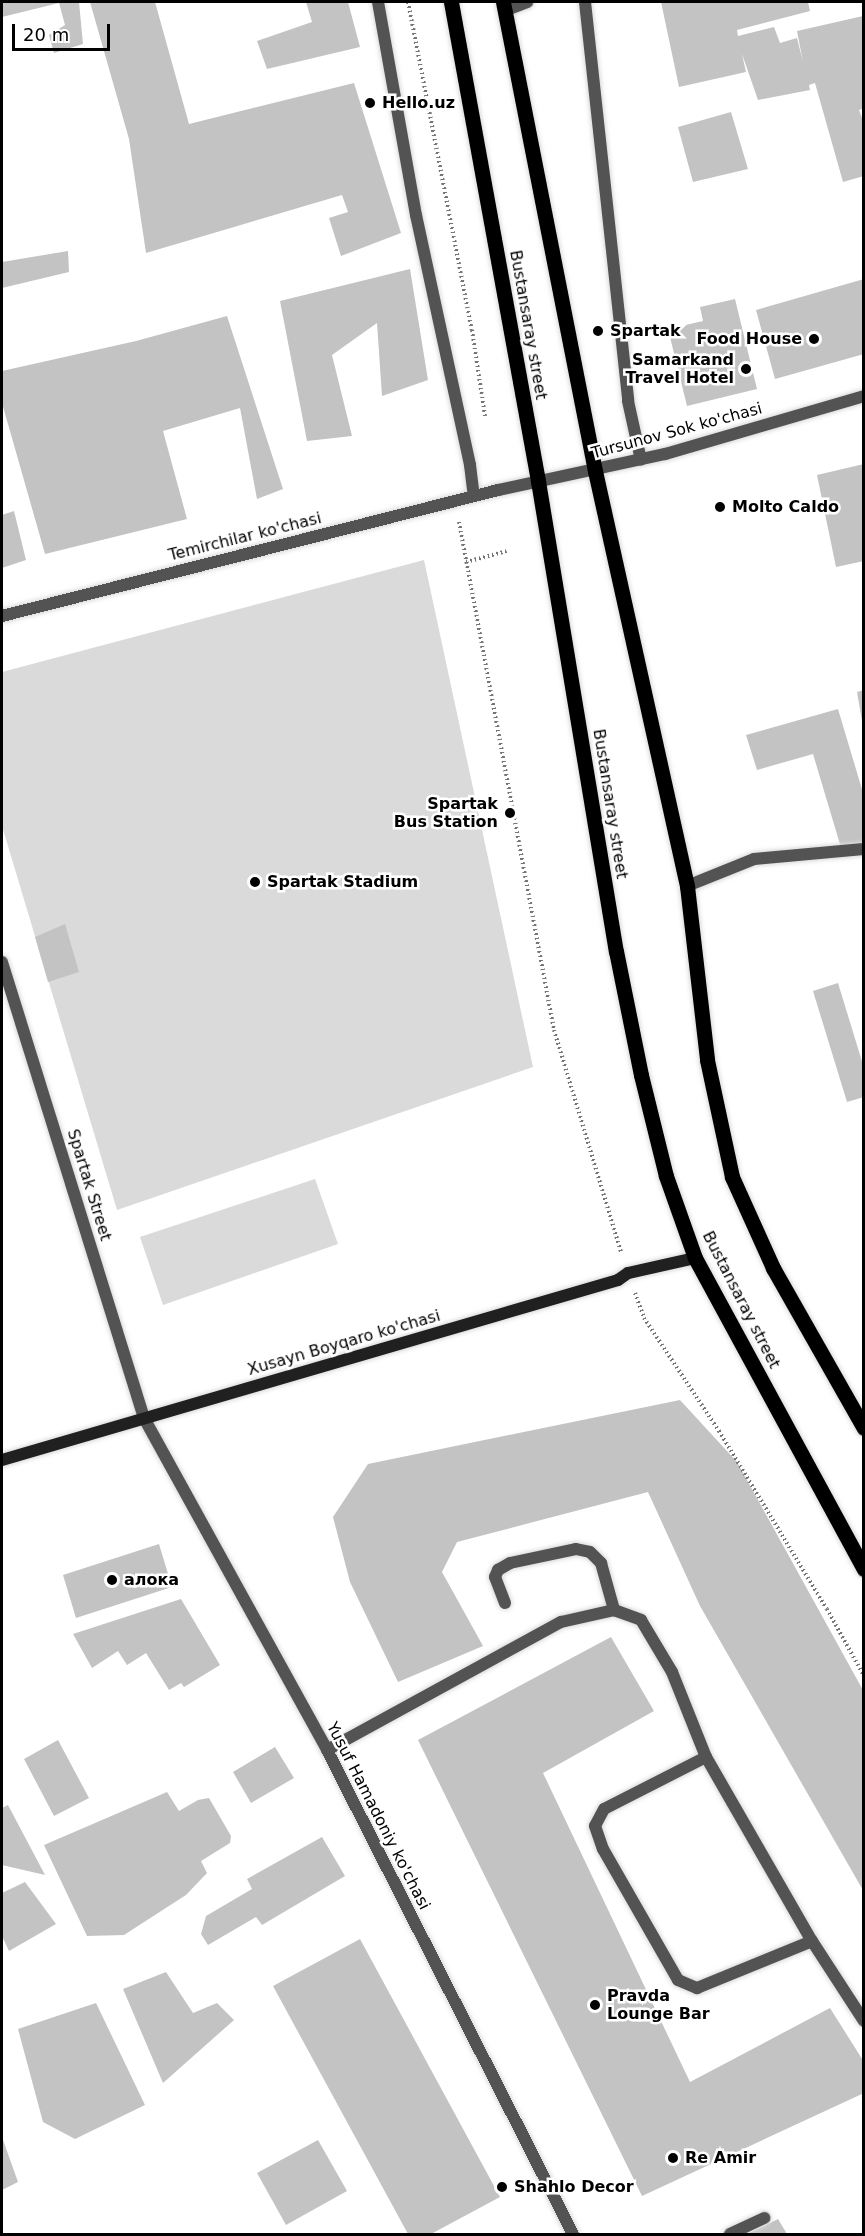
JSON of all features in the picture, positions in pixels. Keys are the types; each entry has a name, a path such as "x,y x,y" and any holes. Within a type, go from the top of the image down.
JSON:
{"main road":[{"name":"Bustansaray street","path":"451,2 538,481 618,962 641,1075 666,1176 695,1258 864,1569"},
{"path":"503,6 595,471 687,886 707,1060 732,1177 773,1268 864,1428"},
{"name":"Xusayn Boyqaro ko'chasi","path":"2,1460 618,1280 628,1273 695,1258"}],"street":[{"path":"378,2 416,215 470,465 474,496"},
{"path":"503,6 527,2"},
{"path":"585,2 628,401 641,460"},
{"name":"Tursunov Sok ko'chasi","path":"498,490 641,460 864,396"},
{"name":"Temirchilar ko'chasi","path":"2,616 498,490"},
{"path":"687,886 754,859 864,849"},
{"name":"Spartak Street","path":"2,962 144,1418"},
{"name":"Yusuf Hamadoniy ko'chasi","path":"144,1418 327,1749 573,2235"},
{"path":"505,1603 495,1577 498,1569 510,1563 576,1549 590,1552 601,1563 614,1610"},
{"path":"327,1749 561,1622 614,1610 641,1620 672,1672 706,1757 812,1941 864,2021"},
{"path":"706,1757 604,1809 595,1826 603,1849 678,1980 697,1988 812,1941"},
{"path":"730,2235 765,2218"}],"path":[{"path":"408,2 472,330 486,421"},
{"path":"455,501 554,1030 628,1273 644,1318 719,1431 827,1609 864,1676"},
{"path":"466,562 507,551"}],"shaded area":[{"name":"Spartak Stadium","path":"424,560 533,1067 117,1210 2,826 2,672"},
{"path":"315,1179 338,1244 163,1305 140,1237"}],"building":[{"path":"2,2 79,2 83,44 54,53 49,35 65,25 59,3 2,17"},
{"path":"90,2 155,2 189,124 354,83 401,233 341,256 329,218 348,212 342,195 146,253 129,139"},
{"path":"306,2 348,2 360,47 267,69 257,41 312,22"},
{"path":"661,2 808,2 810,11 737,30 738,36 774,27 780,43 797,38 803,62 797,31 863,16 864,108 859,110 864,123 864,176 843,182 815,83 809,85 810,90 758,100 742,54 746,72 679,87"},
{"path":"731,112 748,169 693,182 678,127"},
{"path":"68,251 69,272 2,288 2,262"},
{"path":"410,269 428,380 382,396 377,323 332,355 352,436 307,441 280,301"},
{"path":"864,279 864,354 775,379 756,310"},
{"path":"735,299 757,389 687,406 668,329 703,321 700,307"},
{"path":"227,316 283,489 257,499 240,408 163,431 187,519 45,554 2,403 2,371 136,341"},
{"path":"864,464 864,561 836,567 817,475"},
{"path":"14,511 26,560 2,568 2,515"},
{"path":"864,690 864,721 862,721 857,692"},
{"path":"838,709 864,796 864,845 842,851 813,754 757,770 746,735"},
{"path":"65,924 79,972 48,982 35,937"},
{"path":"838,983 864,1068 864,1097 847,1102 813,991"},
{"path":"680,1400 737,1462 864,1692 864,1892 700,1606 648,1492 457,1542 442,1572 483,1646 398,1682 350,1582 333,1517 368,1464"},
{"path":"159,1544 172,1587 76,1618 63,1575"},
{"path":"181,1599 220,1665 184,1687 181,1683 169,1690 146,1653 127,1665 118,1651 92,1668 73,1634"},
{"path":"611,1637 654,1711 543,1773 690,2082 830,2008 864,2062 864,2093 642,2196 418,1740"},
{"path":"58,1740 89,1798 54,1816 24,1759"},
{"path":"275,1747 294,1778 251,1803 233,1772"},
{"path":"167,1792 179,1811 198,1800 209,1798 231,1836 230,1843 201,1861 207,1873 186,1895 124,1935 87,1936 44,1845"},
{"path":"8,1805 45,1875 2,1865 2,1808"},
{"path":"322,1837 345,1876 262,1925 256,1917 208,1945 201,1934 206,1916 252,1889 247,1879"},
{"path":"25,1882 56,1924 9,1951 2,1936 2,1893"},
{"path":"360,1939 500,2197 431,2234 408,2234 273,1986"},
{"path":"166,1972 193,2013 217,2003 234,2020 163,2083 123,1989"},
{"path":"96,2003 145,2105 75,2139 43,2122 18,2029"},
{"path":"2,2137 18,2182 2,2190"},
{"path":"318,2140 347,2191 286,2225 257,2173"},
{"path":"778,2219 787,2234 747,2234"}],"place":[{"name":"Hello.uz","path":"370,103"},
{"name":"Spartak","path":"598,331"},
{"name":"Food House","path":"814,339"},
{"name":"Samarkand Travel Hotel","path":"746,369"},
{"name":"Molto Caldo","path":"720,507"},
{"name":"Spartak Bus Station","path":"510,813"},
{"name":"Spartak Stadium","path":"255,882"},
{"name":"алока","path":"112,1580"},
{"name":"Pravda Lounge Bar","path":"595,2005"},
{"name":"Re Amir","path":"673,2158"},
{"name":"Shahlo Decor","path":"502,2187"}]}
